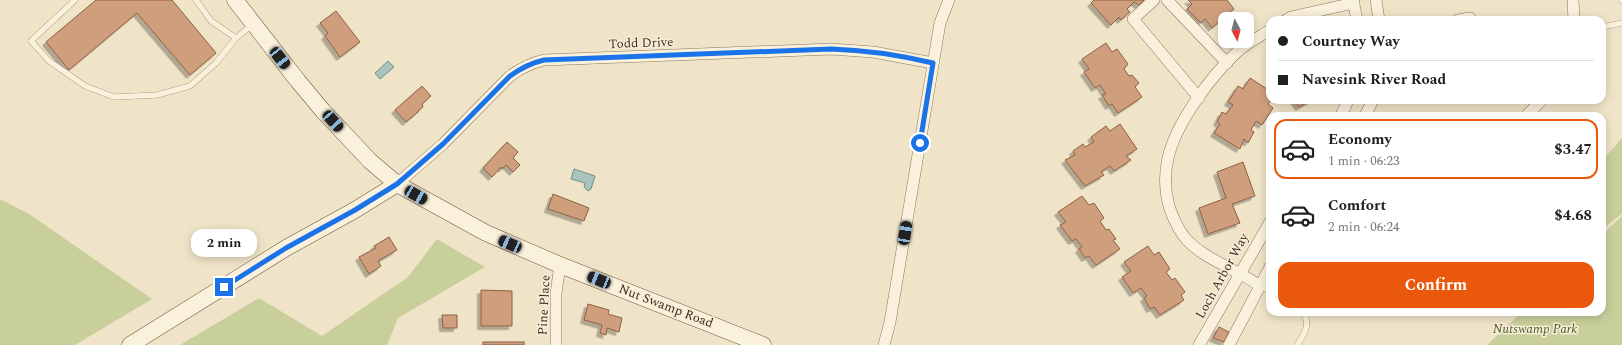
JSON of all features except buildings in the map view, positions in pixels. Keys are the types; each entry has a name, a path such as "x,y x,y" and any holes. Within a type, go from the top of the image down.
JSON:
{"main road":[{"name":"Nut Swamp Road","path":"235,0 323,111 370,161 397,184 486,233 560,265 759,344"},
{"path":"130,345 286,248 355,210 397,184"}],"street":[{"path":"884,345 890,322 940,23 949,0"},
{"path":"1154,0 1133,19 1199,98"},
{"path":"1168,0 1227,63"},
{"path":"1376,0 1378,16"},
{"path":"1573,0 1574,16"},
{"path":"1294,16 1353,2 1356,16"},
{"path":"1229,345 1265,288 1213,259 1185,238 1174,218 1167,194 1166,169 1171,148 1182,125 1217,73 1238,52 1266,33"},
{"name":"Todd Drive","path":"397,184 443,144 510,76 534,62 544,60 831,49 873,52 933,63"},
{"path":"1530,112 1538,104"},
{"name":"Loch Arbor Way","path":"1199,345 1239,273 1266,229"},
{"name":"Pine Place","path":"556,345 556,293 560,265"}],"lane":[{"path":"75,0 31,41 55,66 85,86 114,98 157,95 190,86 216,63 236,38 253,24"},
{"path":"196,0 211,21 236,38"},
{"path":"1606,26 1622,23"},
{"path":"1297,345 1306,330 1306,322 1304,316"}],"green space":[{"path":"1622,138 1622,214 1606,226 1606,156"},
{"path":"0,199 29,214 152,299 75,345 0,345"},
{"name":"Nutswamp Park","path":"1622,216 1622,345 1487,345 1518,316 1606,316 1606,231"},
{"path":"437,239 485,267 398,318 387,345 180,345 259,298 322,336 408,277"}],"water":[{"path":"388,61 394,67 380,79 375,73"},
{"path":"574,169 595,176 591,189 588,191 584,187 585,183 571,179"}],"route":[{"path":"224,287 286,248 355,210 397,184 443,144 503,82 522,68 534,62 544,60 831,49 865,51 912,58 933,63 920,143"}]}
